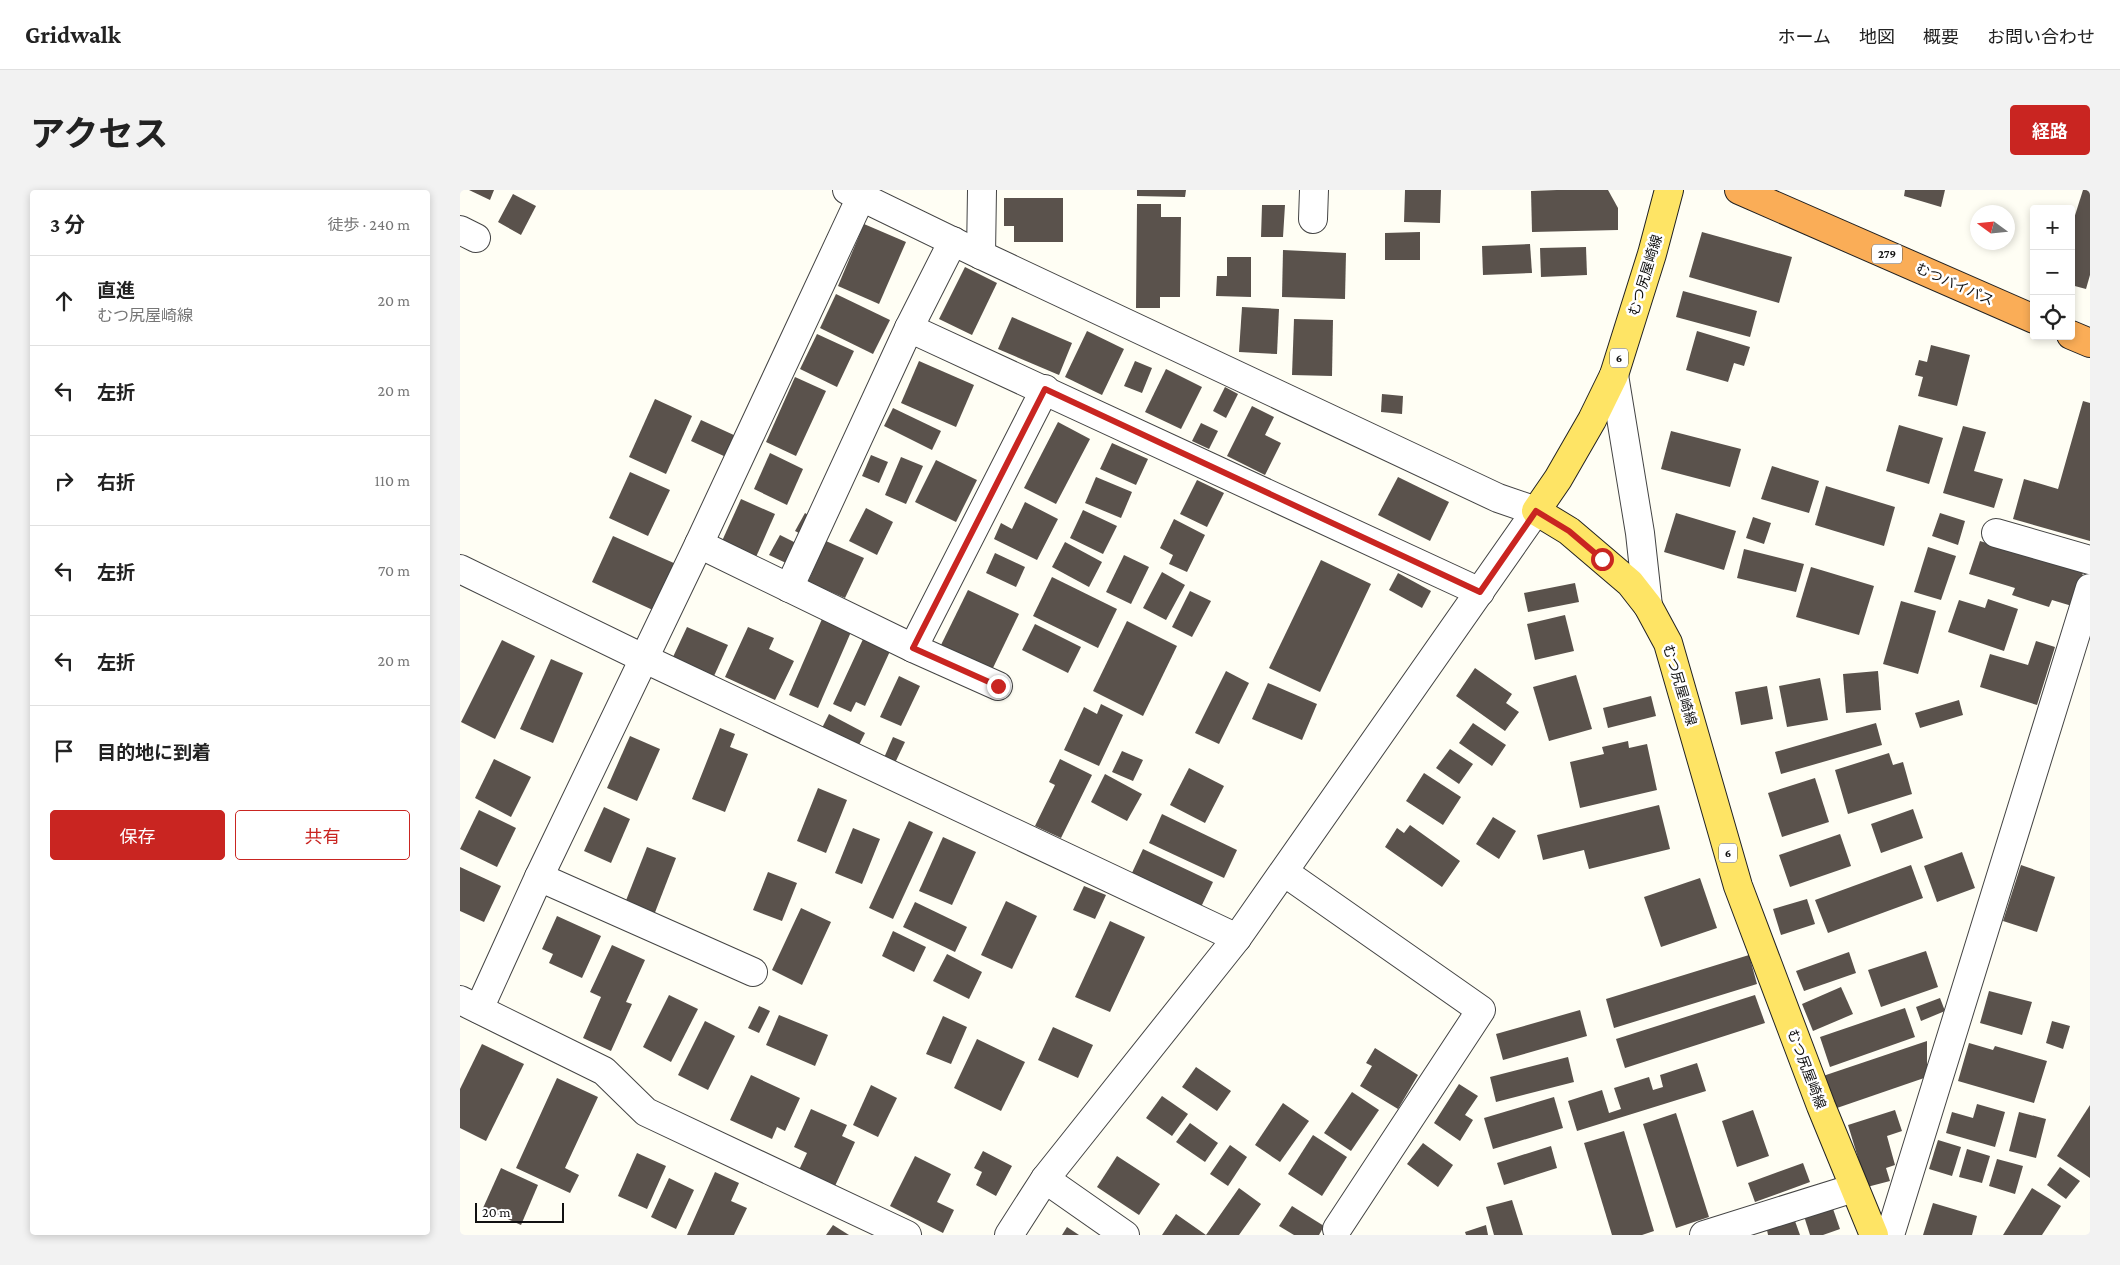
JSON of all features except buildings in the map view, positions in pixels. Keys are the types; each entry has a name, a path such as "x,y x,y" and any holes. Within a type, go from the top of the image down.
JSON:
{"highway":[{"name":"むつバイパス","path":"1739,190 2030,317"},
{"path":"2075,337 2090,343"}],"main road":[{"name":"むつ尻屋崎線","path":"1669,190 1652,254 1614,376 1592,420 1536,511 1569,531 1630,583 1648,606 1668,643 1738,886 1854,1188 1874,1235"}],"street":[{"path":"981,255 982,190"},
{"path":"1312,219 1314,190"},
{"path":"907,1235 646,1112 604,1071 469,1004 539,877 699,544 854,193 981,255 1489,494 1536,511 1237,938 1044,1180 1009,1235"},
{"path":"789,588 909,328 952,241"},
{"path":"909,328 1045,389 1480,592"},
{"path":"1614,376 1640,533 1648,606"},
{"path":"913,648 1045,389"},
{"path":"1996,533 2090,560"},
{"path":"699,544 913,648 998,686"},
{"path":"460,569 643,658 1237,938"},
{"path":"1890,1235 2090,588"},
{"path":"1284,872 1481,1010 1337,1229"},
{"path":"539,877 753,972"},
{"path":"1044,1180 1125,1235"},
{"path":"1704,1235 1854,1188"}],"route":[{"path":"998,686 913,648 1045,389 1480,592 1536,511 1569,531 1602,559"}]}
